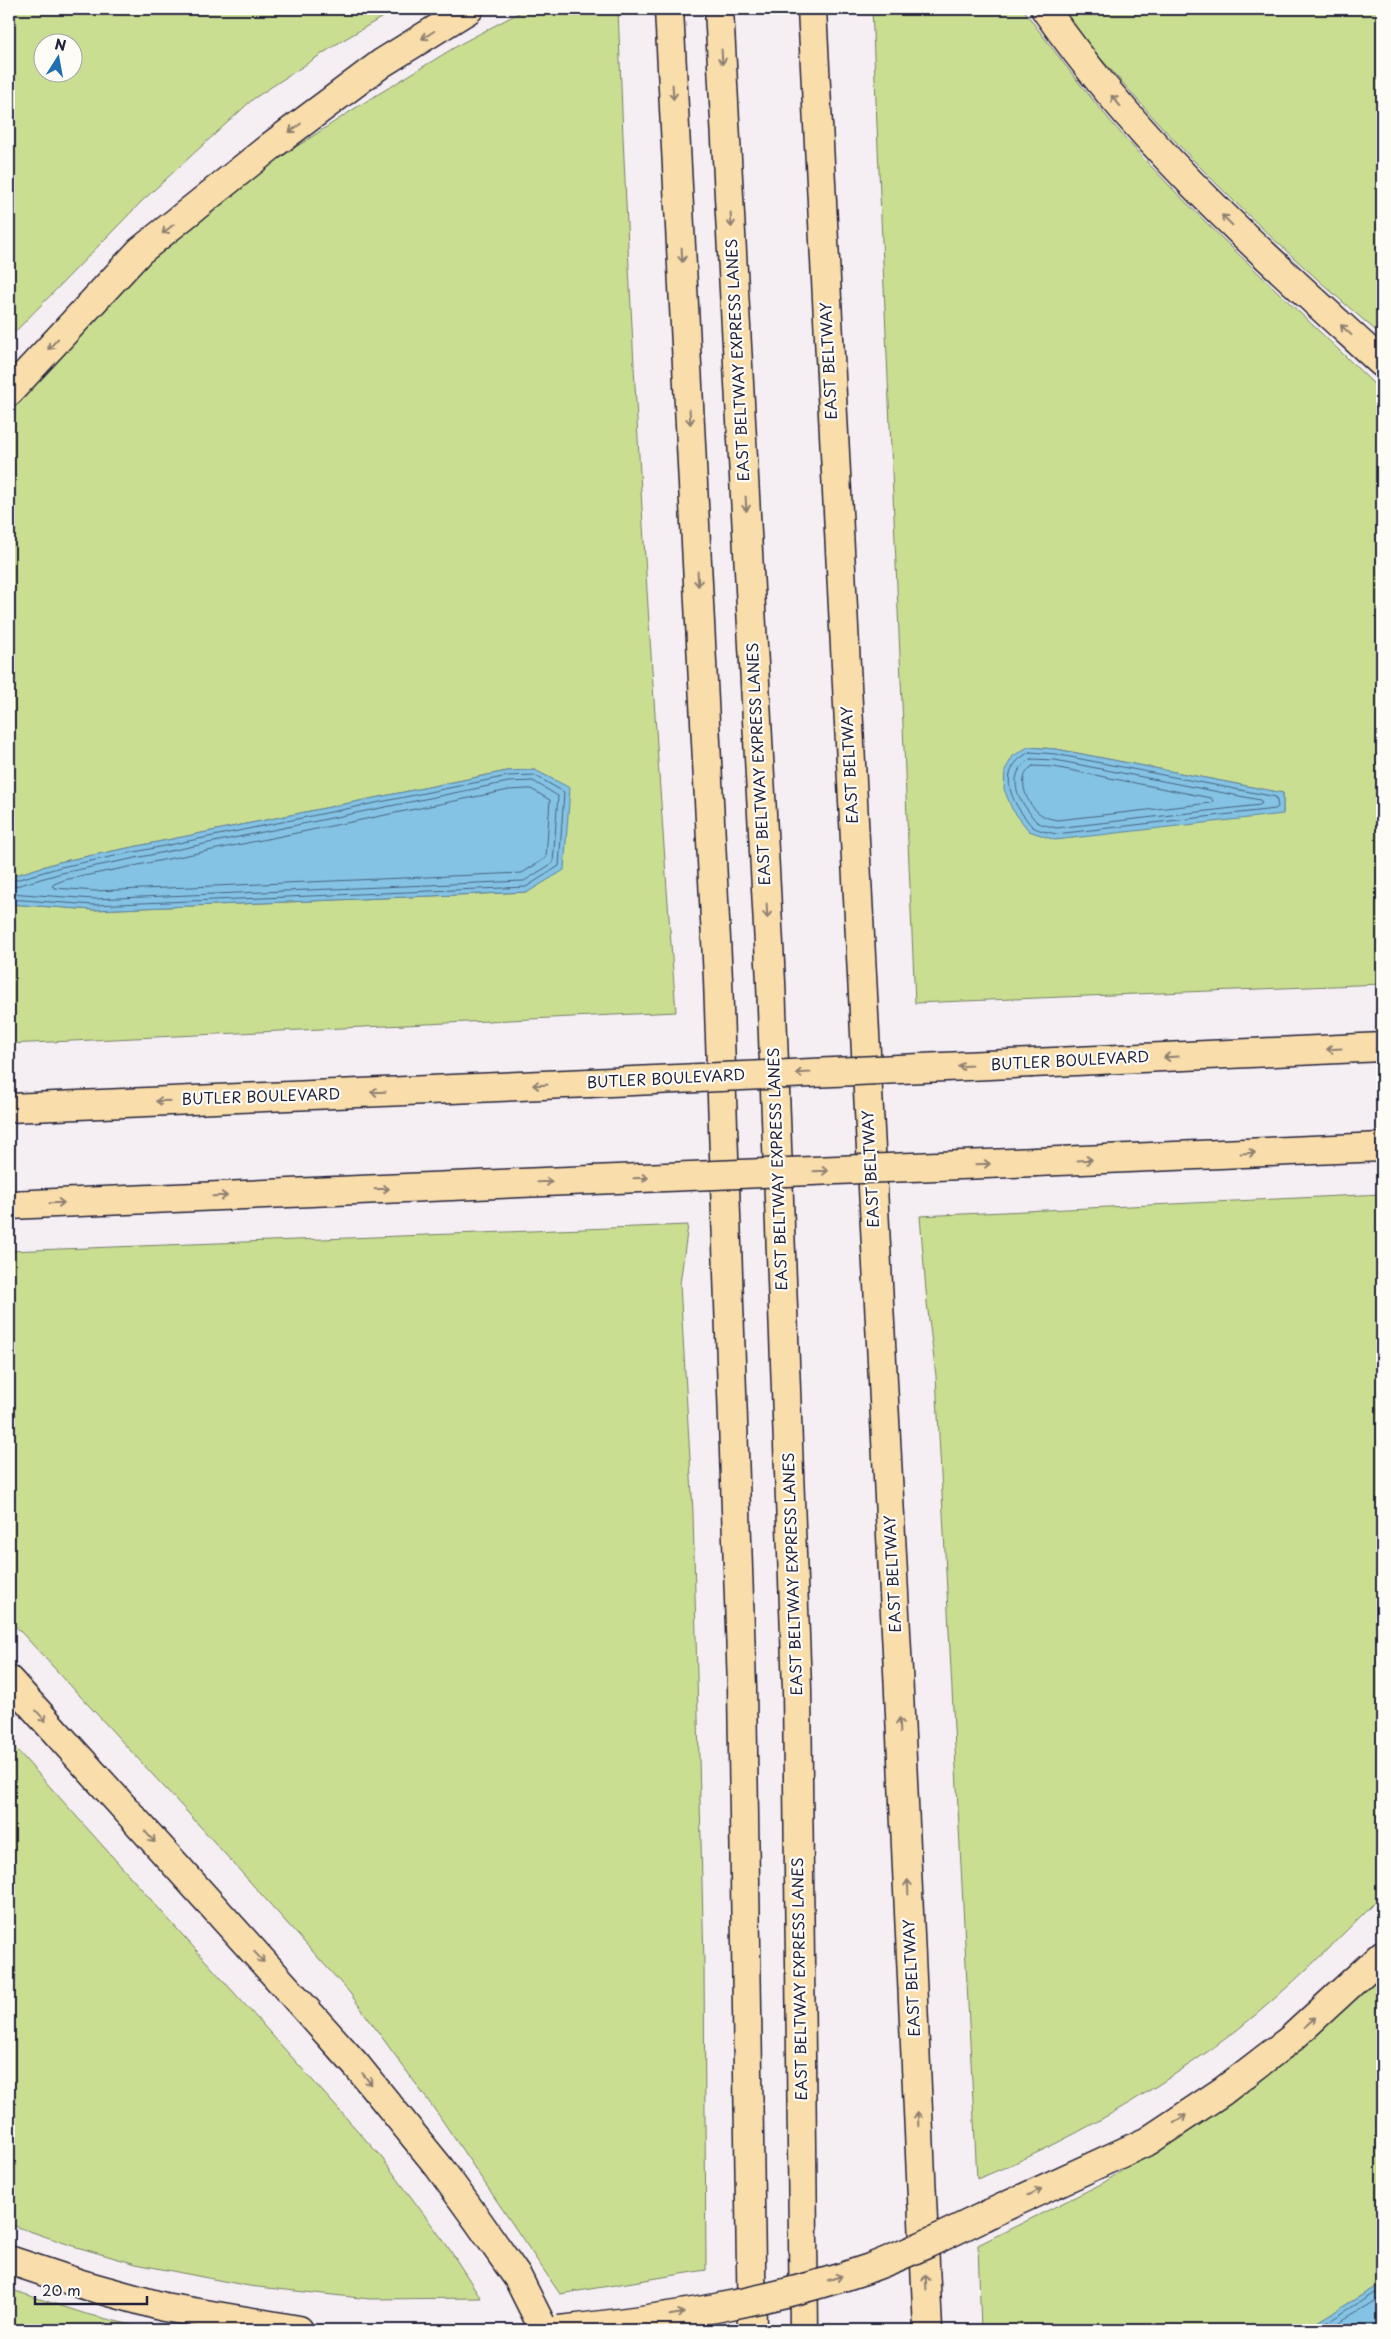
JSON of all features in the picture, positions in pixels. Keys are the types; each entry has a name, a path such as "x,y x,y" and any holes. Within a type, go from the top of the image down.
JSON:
{"highway":[{"path":"9,392 140,251 270,146 374,69 469,9"},
{"path":"669,9 718,999 742,1687 752,2330"},
{"name":"EAST BELTWAY EXPRESS LANES","path":"719,9 771,982 797,1689 804,2330"},
{"name":"EAST BELTWAY","path":"812,9 898,1671 928,2330"},
{"path":"1045,9 1114,100 1174,168 1233,226 1382,363"},
{"name":"BUTLER BOULEVARD","path":"9,1108 1382,1047"},
{"path":"9,1205 1382,1147"},
{"path":"9,1680 357,2066 439,2167 484,2229 518,2278 544,2330"},
{"path":"559,2330 690,2311 797,2289 866,2269 910,2251 1148,2141 1216,2096 1292,2038 1382,1955"},
{"path":"9,2260 81,2284 164,2307 299,2330"}],"green space":[{"path":"9,9 396,9 340,42 253,99 141,202 9,338"},
{"path":"526,9 618,9 642,511 676,1012 9,1044 9,904 94,910 528,892 535,770 507,771 59,862 9,877 9,411 146,265 258,172 357,107 462,43"},
{"path":"872,9 1023,9 1081,85 1144,159 1232,248 1382,392 1382,984 915,1003","holes":["1028,747 1056,749 1283,793 1283,813"]},
{"path":"1060,9 1382,9 1382,336 1280,245 1182,149 1089,46"},
{"path":"1382,1194 1382,1895 1275,1998 1208,2052 1145,2093 1078,2132 1011,2165 977,2179 936,1376 927,1303 920,1216"},
{"path":"688,1225 680,1284 693,1512 704,1964 706,2270 560,2294 440,2117 349,1992 189,1814 9,1619 9,1251"},
{"path":"9,1741 382,2158 446,2244 481,2298 370,2299 249,2286 136,2264 73,2246 9,2224"},
{"path":"1382,1969 1382,2287 1372,2289 1305,2330 981,2330 978,2245 1103,2183 1184,2131"},
{"path":"9,2289 86,2314 152,2330 9,2330"}],"water":[{"path":"1028,747 1056,749 1283,793 1283,814 1055,840 1029,831 1012,809 1004,789 1005,770 1013,756"},
{"path":"535,770 570,788 564,870 528,892 94,910 9,904 9,877 59,862 507,771"},
{"path":"1382,2287 1382,2330 1305,2330 1372,2289"}]}
